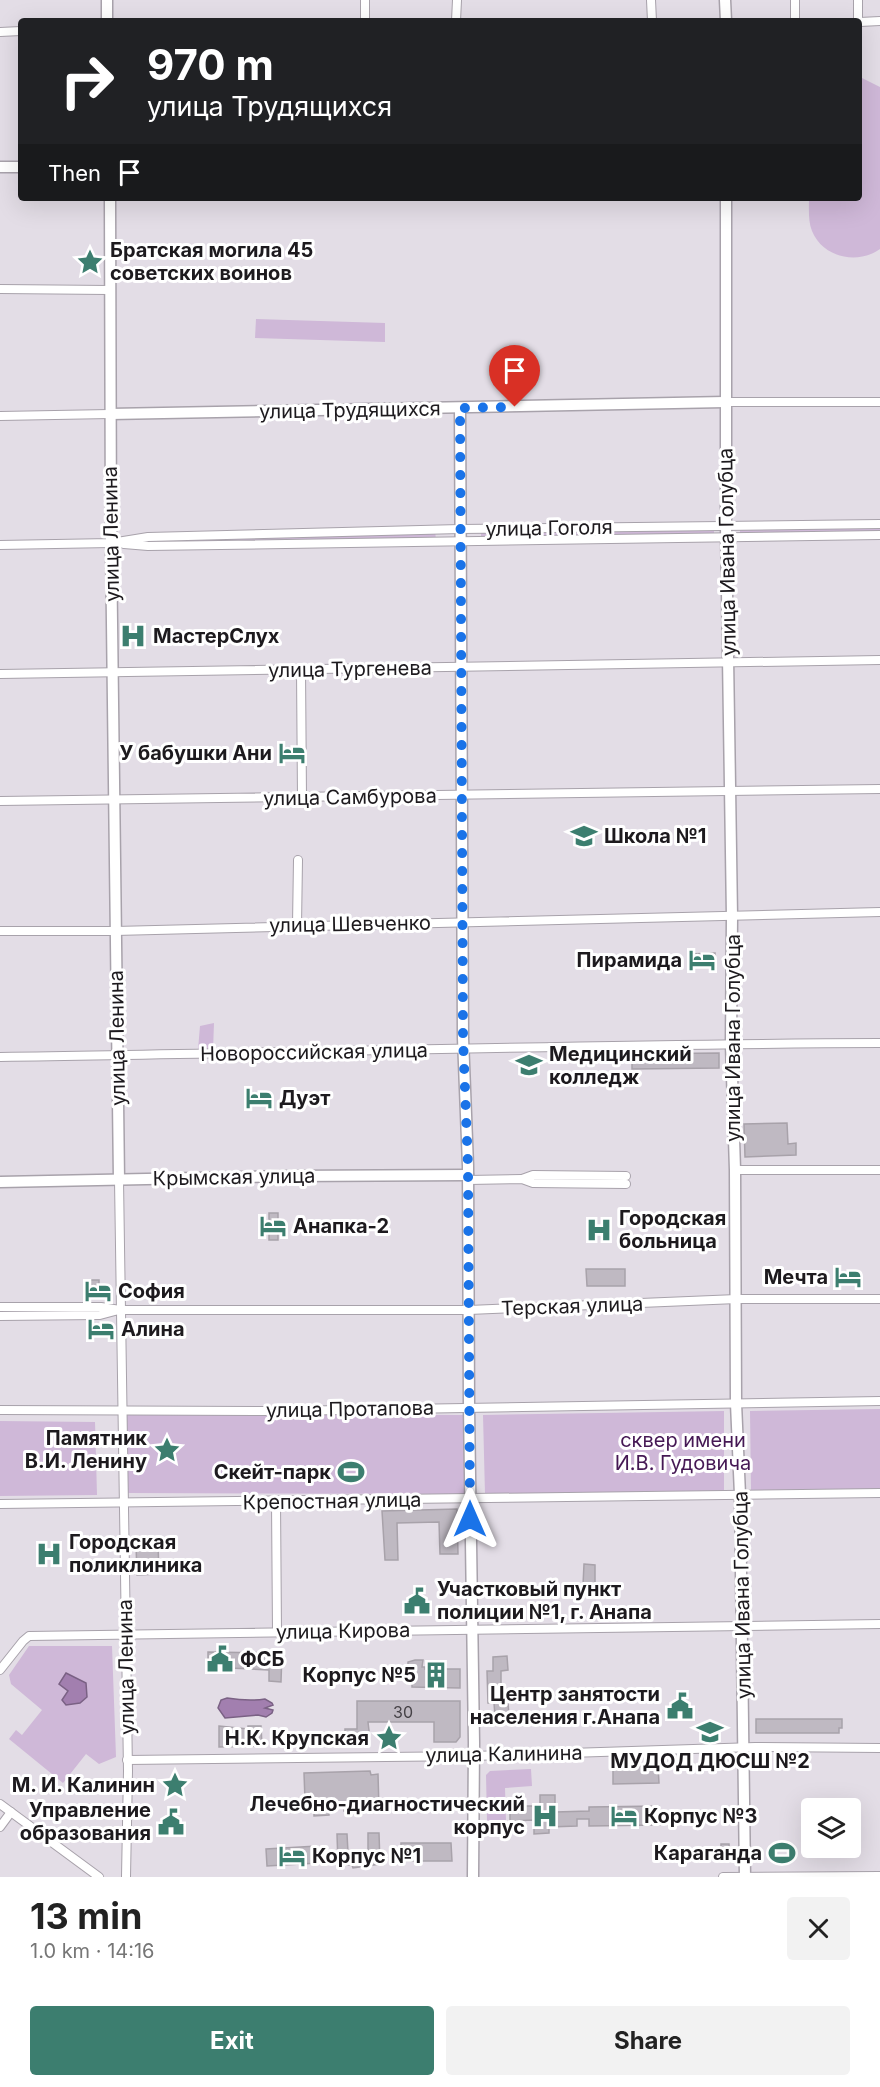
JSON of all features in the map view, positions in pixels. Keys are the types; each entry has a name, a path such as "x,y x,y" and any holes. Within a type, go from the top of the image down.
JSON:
{"street":[{"path":"107,0 107,18"},
{"path":"364,18 365,0"},
{"path":"456,18 457,0"},
{"path":"651,0 652,18"},
{"path":"725,0 726,18"},
{"path":"795,0 795,18"},
{"path":"858,0 859,18"},
{"path":"862,21 880,21"},
{"path":"0,32 18,31"},
{"path":"0,167 18,167"},
{"name":"улица Ленина","path":"110,201 111,543 127,1760 126,1877"},
{"name":"улица Ивана Голубца","path":"726,201 726,531 732,917 731,1044 735,1170 736,1403 740,1495 745,1877"},
{"path":"0,289 109,290"},
{"name":"улица Трудящихся","path":"0,416 726,402 880,402"},
{"path":"460,408 463,1050 468,1178 468,1408 474,1756 473,1877"},
{"name":"улица Гоголя","path":"0,545 111,543 148,546 460,542 880,524"},
{"name":"улица Гоголя","path":"111,543 148,537 460,529 880,535"},
{"name":"улица Тургенева","path":"0,674 880,660"},
{"path":"301,670 302,798"},
{"name":"улица Самбурова","path":"0,801 880,789"},
{"path":"297,925 298,860"},
{"name":"улица Шевченко","path":"0,931 115,931 880,912"},
{"name":"Новороссийская улица","path":"0,1057 880,1043"},
{"path":"735,1170 880,1170"},
{"name":"Крымская улица","path":"0,1182 290,1176 522,1179 533,1183 626,1180"},
{"name":"Терская улица","path":"0,1306 101,1306 120,1310 469,1310 737,1299 880,1299"},
{"name":"Терская улица","path":"0,1316 100,1315 120,1310"},
{"name":"улица Протапова","path":"0,1410 468,1408 880,1401"},
{"name":"Крепостная улица","path":"0,1504 880,1493"},
{"path":"276,1501 277,1632"},
{"name":"улица Кирова","path":"0,1670 22,1641 29,1636 742,1624 880,1624"},
{"name":"улица Калинина","path":"127,1760 474,1756 744,1748 880,1748"},
{"path":"0,1804 99,1877"},
{"path":"0,1827 11,1812"},
{"path":"723,1877 880,1876"}],"green space":[{"path":"862,78 880,87 880,249 862,257 833,253 817,240 812,231 809,201 862,201"},
{"path":"256,319 385,323 385,342 255,338"},
{"path":"880,526 880,533 740,534 740,527"},
{"path":"714,527 714,534 481,539 481,532"},
{"path":"435,532 436,539 147,544 146,538"},
{"path":"214,1023 213,1050 198,1050 200,1026"},
{"path":"880,1409 880,1491 751,1492 750,1411"},
{"name":"сквер имени И.В. Гудовича","path":"724,1411 724,1492 485,1494 483,1415"},
{"path":"126,1414 464,1415 464,1494 128,1493"},
{"path":"0,1421 95,1422 97,1495 0,1496"},
{"path":"29,1646 112,1646 116,1757 99,1764 86,1754 63,1783 9,1739 16,1730 22,1735 42,1710 11,1684 9,1675"},
{"path":"531,1769 532,1786 505,1788 506,1821 487,1821 486,1775 490,1771"}],"shaded area":[{"path":"66,1673 86,1683 87,1697 80,1703 66,1705 62,1700 68,1691 59,1684"},
{"path":"227,1698 265,1699 273,1705 265,1708 273,1710 266,1717 258,1715 225,1718 218,1708 221,1700"}],"building":[{"name":"Пирамида","path":"715,953 715,967 688,967 688,954"},
{"path":"719,1053 719,1068 632,1069 632,1054"},
{"path":"787,1123 788,1144 796,1143 796,1155 745,1157 744,1124"},
{"name":"Анапка-2","path":"269,1213 278,1213 278,1240 269,1240"},
{"path":"586,1269 625,1269 625,1286 587,1286"},
{"name":"София","path":"90,1280 99,1280 99,1286 106,1286 106,1295 90,1295"},
{"path":"457,1509 458,1554 440,1554 439,1522 397,1523 398,1560 385,1560 382,1511"},
{"path":"158,1543 159,1574 137,1575 136,1544"},
{"path":"584,1564 595,1565 595,1585 583,1585"},
{"path":"208,1652 282,1653 281,1682 269,1681 269,1670 208,1667"},
{"path":"507,1656 508,1670 501,1671 501,1702 508,1702 509,1716 495,1716 494,1703 488,1703 487,1671 493,1671 493,1657"},
{"name":"Корпус №5","path":"423,1660 422,1667 425,1669 460,1669 460,1688 412,1687 412,1671 408,1671 408,1662"},
{"path":"357,1701 460,1701 460,1737 456,1742 434,1742 434,1722 368,1722 370,1739 368,1743 345,1743 345,1729 357,1729"},
{"path":"756,1719 842,1719 842,1728 839,1728 839,1733 756,1733"},
{"path":"219,1726 248,1729 248,1726 261,1726 262,1746 219,1747"},
{"path":"658,1766 659,1783 613,1784 613,1767"},
{"path":"370,1771 371,1775 378,1774 379,1809 344,1811 344,1804 328,1804 329,1815 314,1816 314,1800 305,1800 304,1773"},
{"path":"540,1795 555,1795 555,1812 589,1811 589,1807 659,1806 660,1825 589,1826 589,1819 577,1819 577,1826 549,1827 549,1833 534,1834 534,1820 510,1821 510,1813 514,1813 514,1806 540,1806"},
{"path":"368,1833 379,1833 380,1864 353,1868 352,1865 338,1865 337,1834 347,1834 348,1852 368,1851"},
{"path":"401,1843 451,1843 452,1861 401,1861"},
{"path":"721,1844 729,1844 730,1862 721,1862"},
{"name":"Корпус №1","path":"317,1846 318,1863 267,1866 266,1849"}],"place":[{"name":"Братская могила 45 советских воинов","path":"90,262"},
{"name":"МастерСлух","path":"133,636"},
{"name":"У бабушки Ани","path":"292,753"},
{"name":"Школа №1","path":"584,836"},
{"name":"Пирамида","path":"702,960"},
{"name":"Медицинский колледж","path":"529,1065"},
{"name":"Дуэт","path":"259,1098"},
{"name":"Анапка-2","path":"273,1226"},
{"name":"Городская больница","path":"599,1230"},
{"name":"Мечта","path":"848,1277"},
{"name":"София","path":"98,1291"},
{"name":"Алина","path":"101,1329"},
{"name":"Памятник В.И. Ленину","path":"167,1450"},
{"name":"Скейт-парк","path":"351,1472"},
{"name":"Городская поликлиника","path":"49,1554"},
{"name":"Участковый пункт полиции №1, г. Анапа","path":"417,1601"},
{"name":"ФСБ","path":"220,1659"},
{"name":"Корпус №5","path":"436,1675"},
{"name":"Центр занятости населения г.Анапа","path":"680,1706"},
{"name":"МУДОД ДЮСШ №2","path":"710,1732"},
{"name":"Н.К. Крупская","path":"389,1738"},
{"name":"М. И. Калинин","path":"175,1785"},
{"name":"Лечебно-диагностический корпус","path":"545,1816"},
{"name":"Корпус №3","path":"624,1816"},
{"name":"Управление образования","path":"171,1822"},
{"name":"Караганда","path":"782,1853"},
{"name":"Корпус №1","path":"292,1856"}],"route":[{"path":"470,1519 468,1166 463,1038 460,408 515,407"}]}
